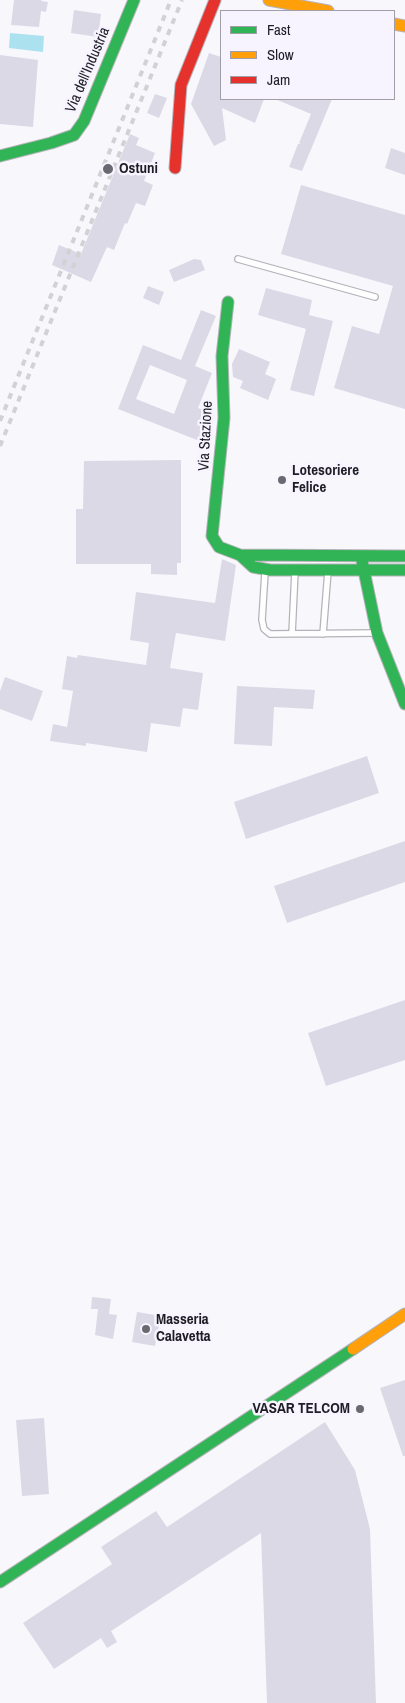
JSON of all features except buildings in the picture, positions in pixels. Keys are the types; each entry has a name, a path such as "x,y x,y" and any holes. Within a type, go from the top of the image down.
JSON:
{"street":[{"name":"Via dell'Industria","path":"0,156 52,143 74,135 84,121 134,0"},
{"path":"175,168 181,85 215,0"},
{"path":"268,0 323,10"},
{"name":"Via Stazione","path":"228,302 222,356 224,418 212,536 219,547 240,554"},
{"path":"240,554 405,556"},
{"path":"240,554 253,567 266,570 405,570"},
{"path":"361,556 376,633 405,704"},
{"path":"0,1582 405,1314"}],"lane":[{"path":"238,259 376,297"},
{"path":"266,570 262,620 264,628 270,634 376,633"},
{"path":"292,634 296,570"},
{"path":"323,634 328,570"}],"water":[{"path":"10,33 44,36 43,52 9,48"}],"railway":[{"path":"0,421 171,0"},
{"path":"0,446 182,0"}],"traffic: fast":[{"path":"0,156 74,135 84,121 134,0"},
{"path":"228,302 222,356 224,418 212,536 219,547 240,555 405,556"},
{"path":"240,555 253,567 270,570 405,570"},
{"path":"362,561 377,633 405,704"},
{"path":"0,1582 353,1349"}],"traffic: slow":[{"path":"269,0 323,10"},
{"path":"395,24 405,26"},
{"path":"353,1349 405,1314"}],"traffic: jam":[{"path":"175,168 181,85 215,0"}],"place":[{"name":"Ostuni","path":"108,169"},
{"name":"Lotesoriere Felice","path":"282,480"},
{"name":"Masseria Calavetta","path":"146,1329"},
{"name":"VASAR TELCOM","path":"360,1409"}]}
